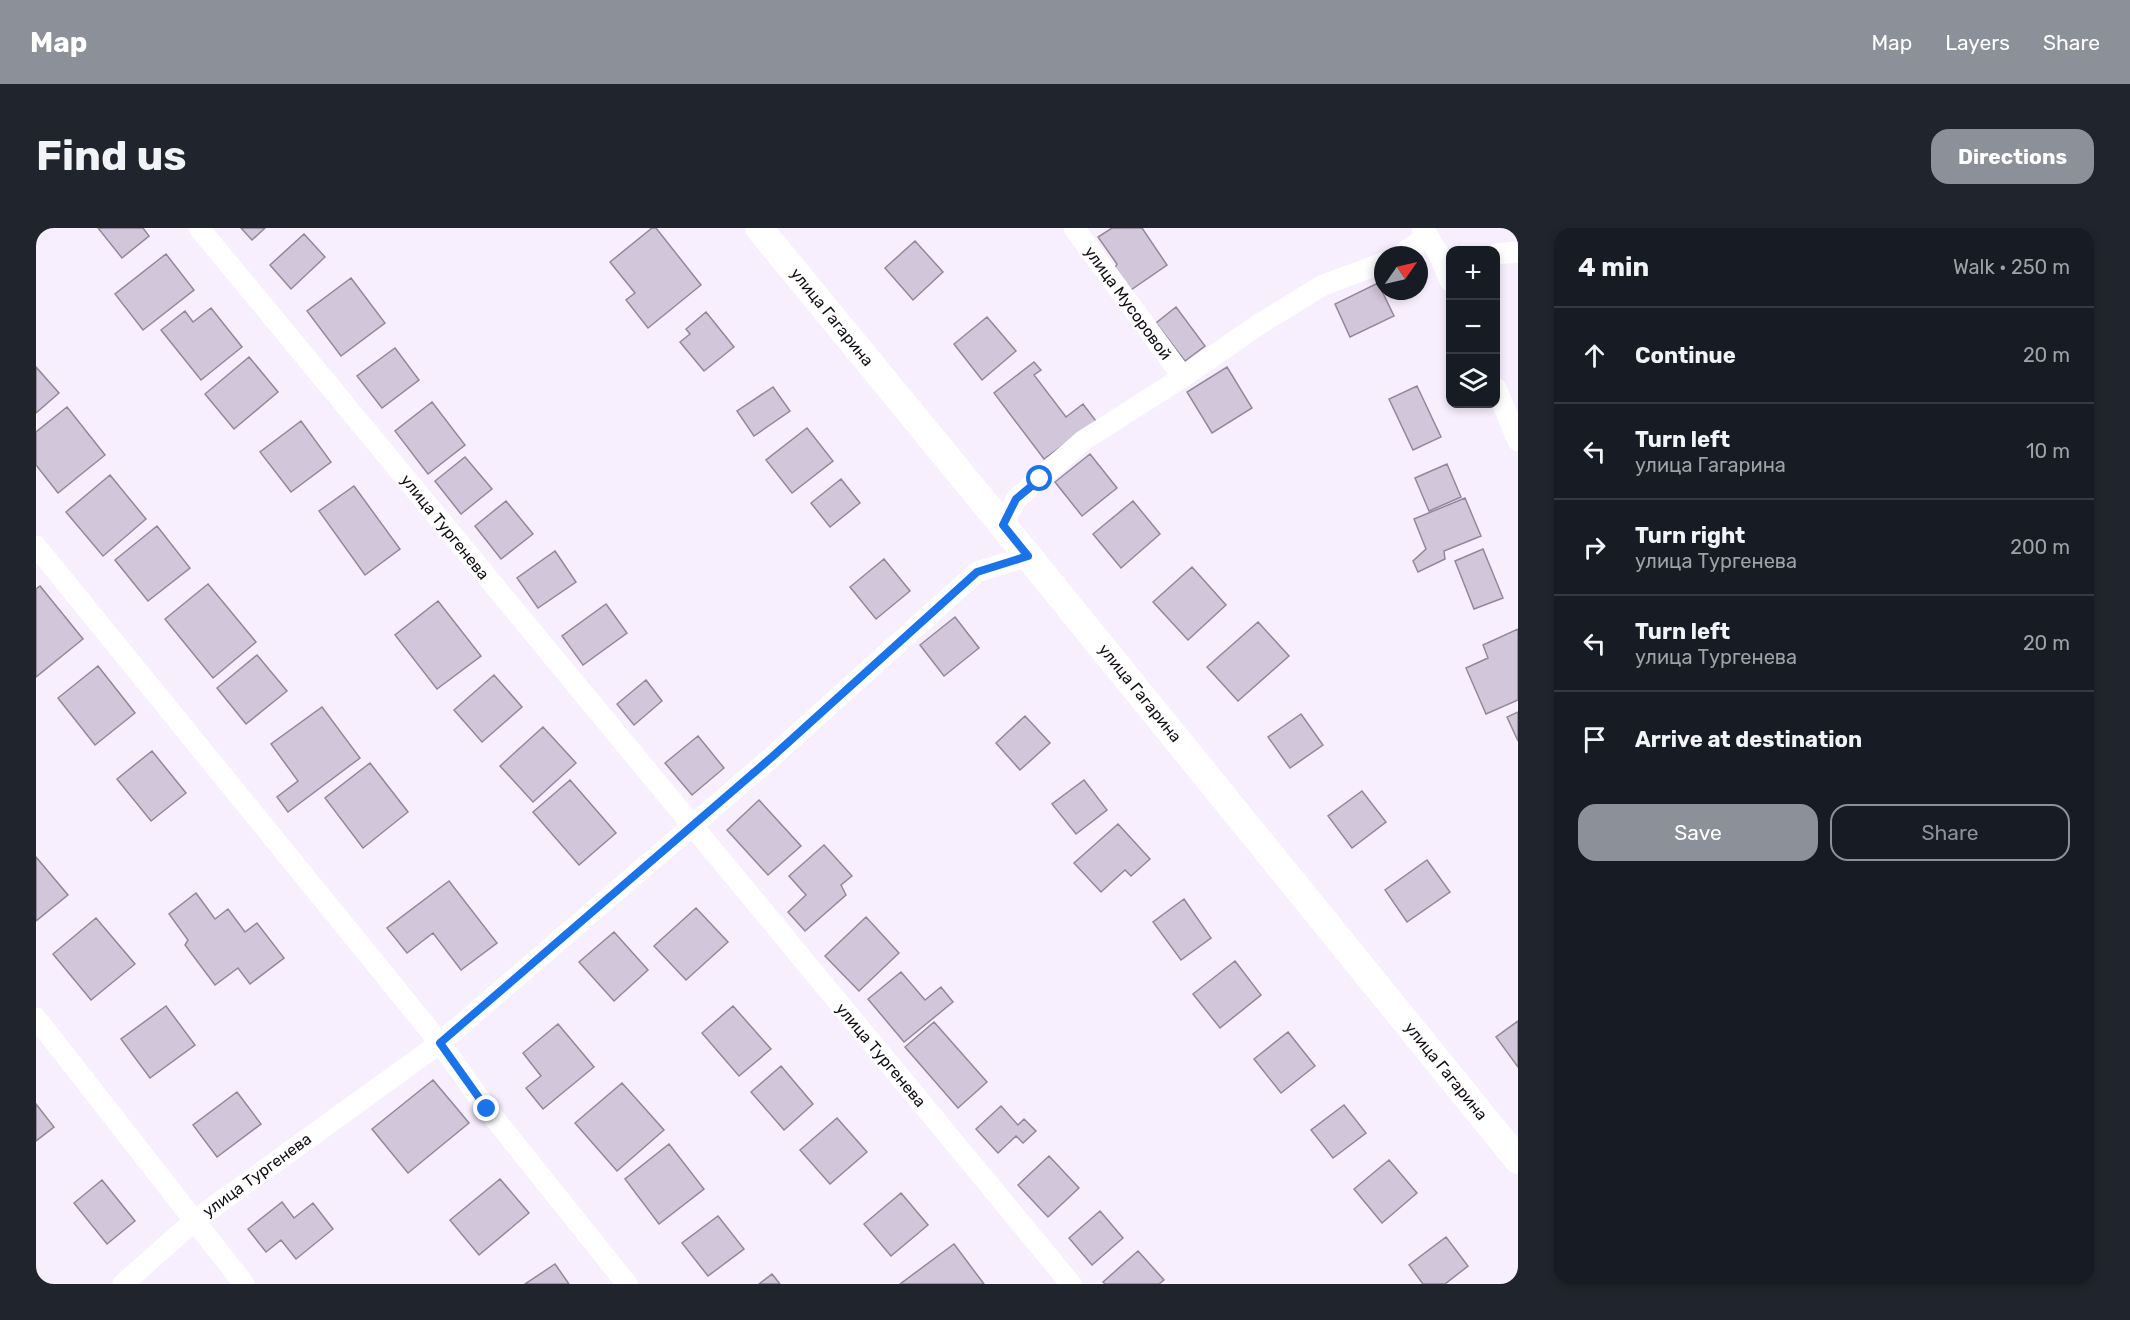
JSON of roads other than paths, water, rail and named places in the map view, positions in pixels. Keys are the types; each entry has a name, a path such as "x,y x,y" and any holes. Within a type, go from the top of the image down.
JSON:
{"main road":[{"name":"улица Гагарина","path":"759,228 1518,1160"}],"street":[{"name":"улица Тургенева","path":"199,228 1071,1284"},
{"name":"улица Мусоровой","path":"1074,228 1183,377"},
{"path":"1435,242 1446,271"},
{"path":"1500,254 1518,252"},
{"path":"1003,525 1016,499 1084,440 1183,377 1258,325 1323,285 1374,266"},
{"path":"1500,398 1518,441"},
{"path":"36,546 440,1043 487,1109 627,1284"},
{"name":"улица Тургенева","path":"36,1018 194,1221 440,1043 772,757 977,572 1028,556"},
{"path":"123,1284 194,1221 244,1284"}]}
